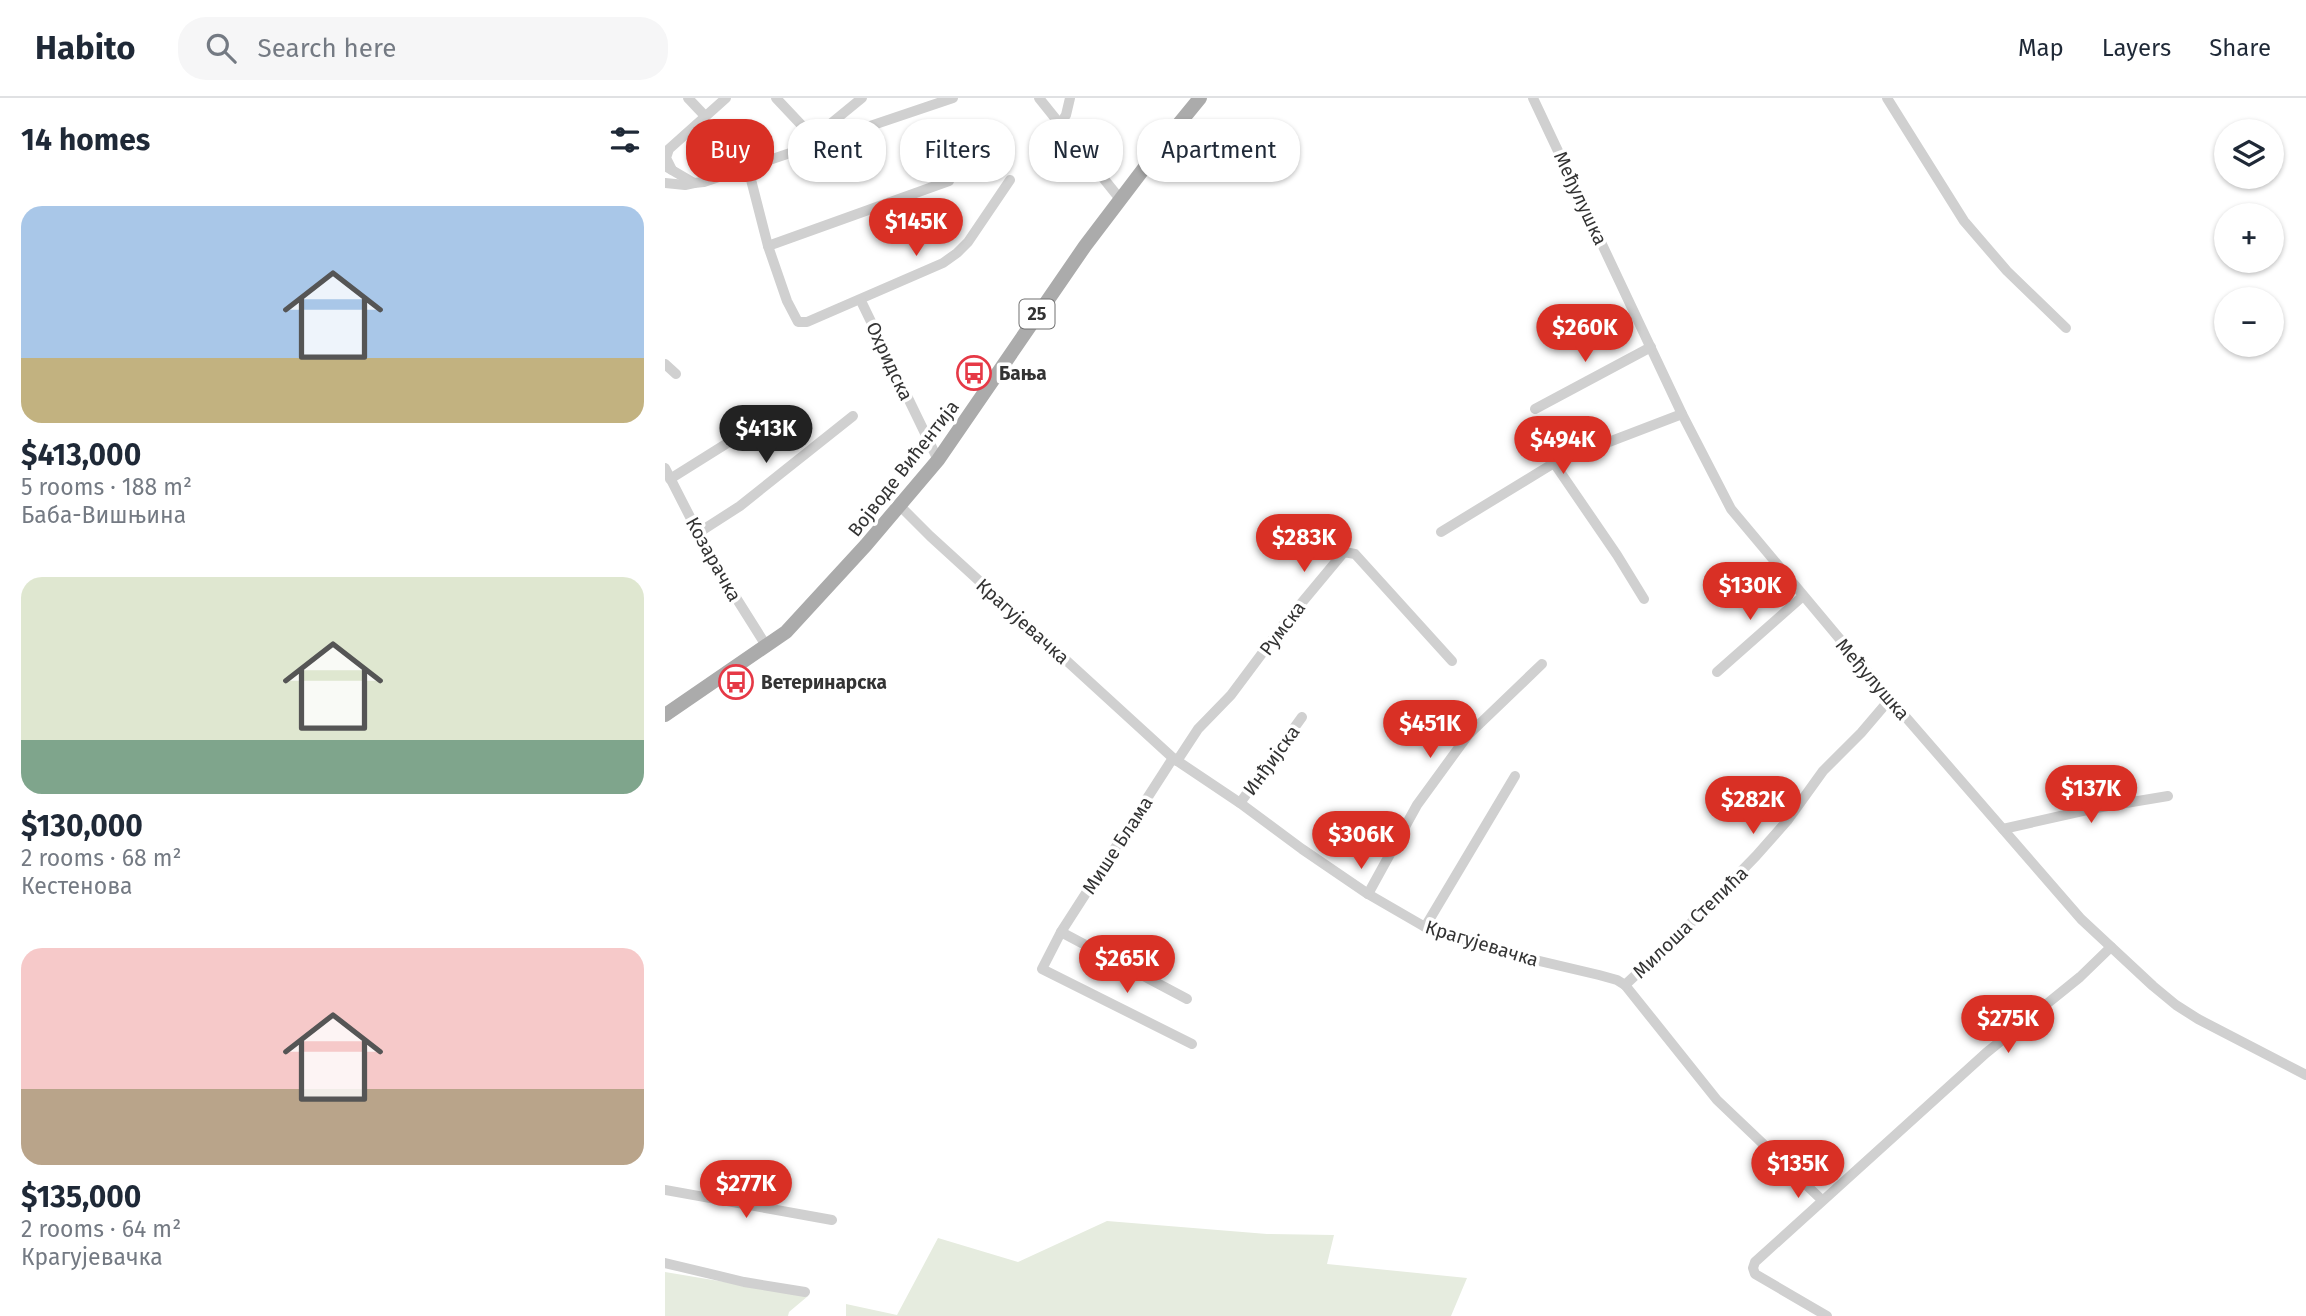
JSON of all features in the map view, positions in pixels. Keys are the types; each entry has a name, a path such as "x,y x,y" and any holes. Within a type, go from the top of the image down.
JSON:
{"main road":[{"name":"Војводе Вићентија","path":"665,715 767,647 802,617 900,506 938,460 1056,287 1120,199 1200,98"}],"street":[{"path":"688,98 705,116"},
{"path":"694,183 668,168 666,158 669,149 726,98"},
{"path":"776,98 796,119"},
{"path":"836,119 862,98"},
{"path":"886,121 953,98"},
{"path":"1039,98 1057,119"},
{"path":"1064,119 1070,98"},
{"name":"Међулушка","path":"1534,98 1682,414 1731,509 2061,897 2111,947 2176,1004 2198,1019 2306,1075"},
{"path":"1887,98 1964,221 2007,271 2066,328"},
{"path":"665,183 685,186 698,182"},
{"path":"752,182 768,246 792,314 798,322 807,323 943,263 968,242 1009,182"},
{"path":"768,246 946,182"},
{"path":"1107,182 1120,199"},
{"name":"Охридска","path":"861,300 938,460"},
{"path":"1535,410 1651,347"},
{"path":"665,364 676,374"},
{"path":"1441,532 1554,463 1682,414"},
{"path":"698,533 740,506 853,416"},
{"path":"668,473 761,422"},
{"path":"1554,463 1644,599"},
{"name":"Козарачка","path":"668,473 726,583 767,647"},
{"name":"Крагујевачка","path":"900,506 1175,759 1368,894 1425,928 1510,954 1617,980 1625,985"},
{"name":"Румска","path":"1175,759 1198,729 1231,695 1284,624 1344,552 1355,554 1452,661"},
{"path":"1717,672 1803,596"},
{"path":"1368,894 1417,805 1468,735 1542,664"},
{"name":"Милоша Степића","path":"1625,985 1687,927 1756,856 1787,821 1815,780 1890,699"},
{"name":"Инђијска","path":"1240,803 1302,717"},
{"name":"Мише Блама","path":"1175,759 1061,932 1042,969 1192,1044"},
{"path":"1425,928 1515,776"},
{"path":"2003,830 2096,808 2168,796"},
{"path":"1061,932 1188,999"},
{"path":"1827,1316 1757,1276 1753,1268 1769,1248 1822,1200 1986,1053 2080,978 2111,947"},
{"path":"1625,985 1717,1100 1822,1200"},
{"path":"665,1190 832,1220"},
{"path":"665,1263 744,1282 805,1292"}],"shaded area":[{"path":"1107,1221 1267,1234 1334,1235 1327,1264 1467,1278 1451,1316 846,1316 846,1304 897,1315 938,1238 1018,1262"},
{"path":"665,1272 808,1296 789,1312 788,1316 665,1316"}],"place":[{"name":"Бања","path":"974,373"},
{"name":"Ветеринарска","path":"736,682"}]}
